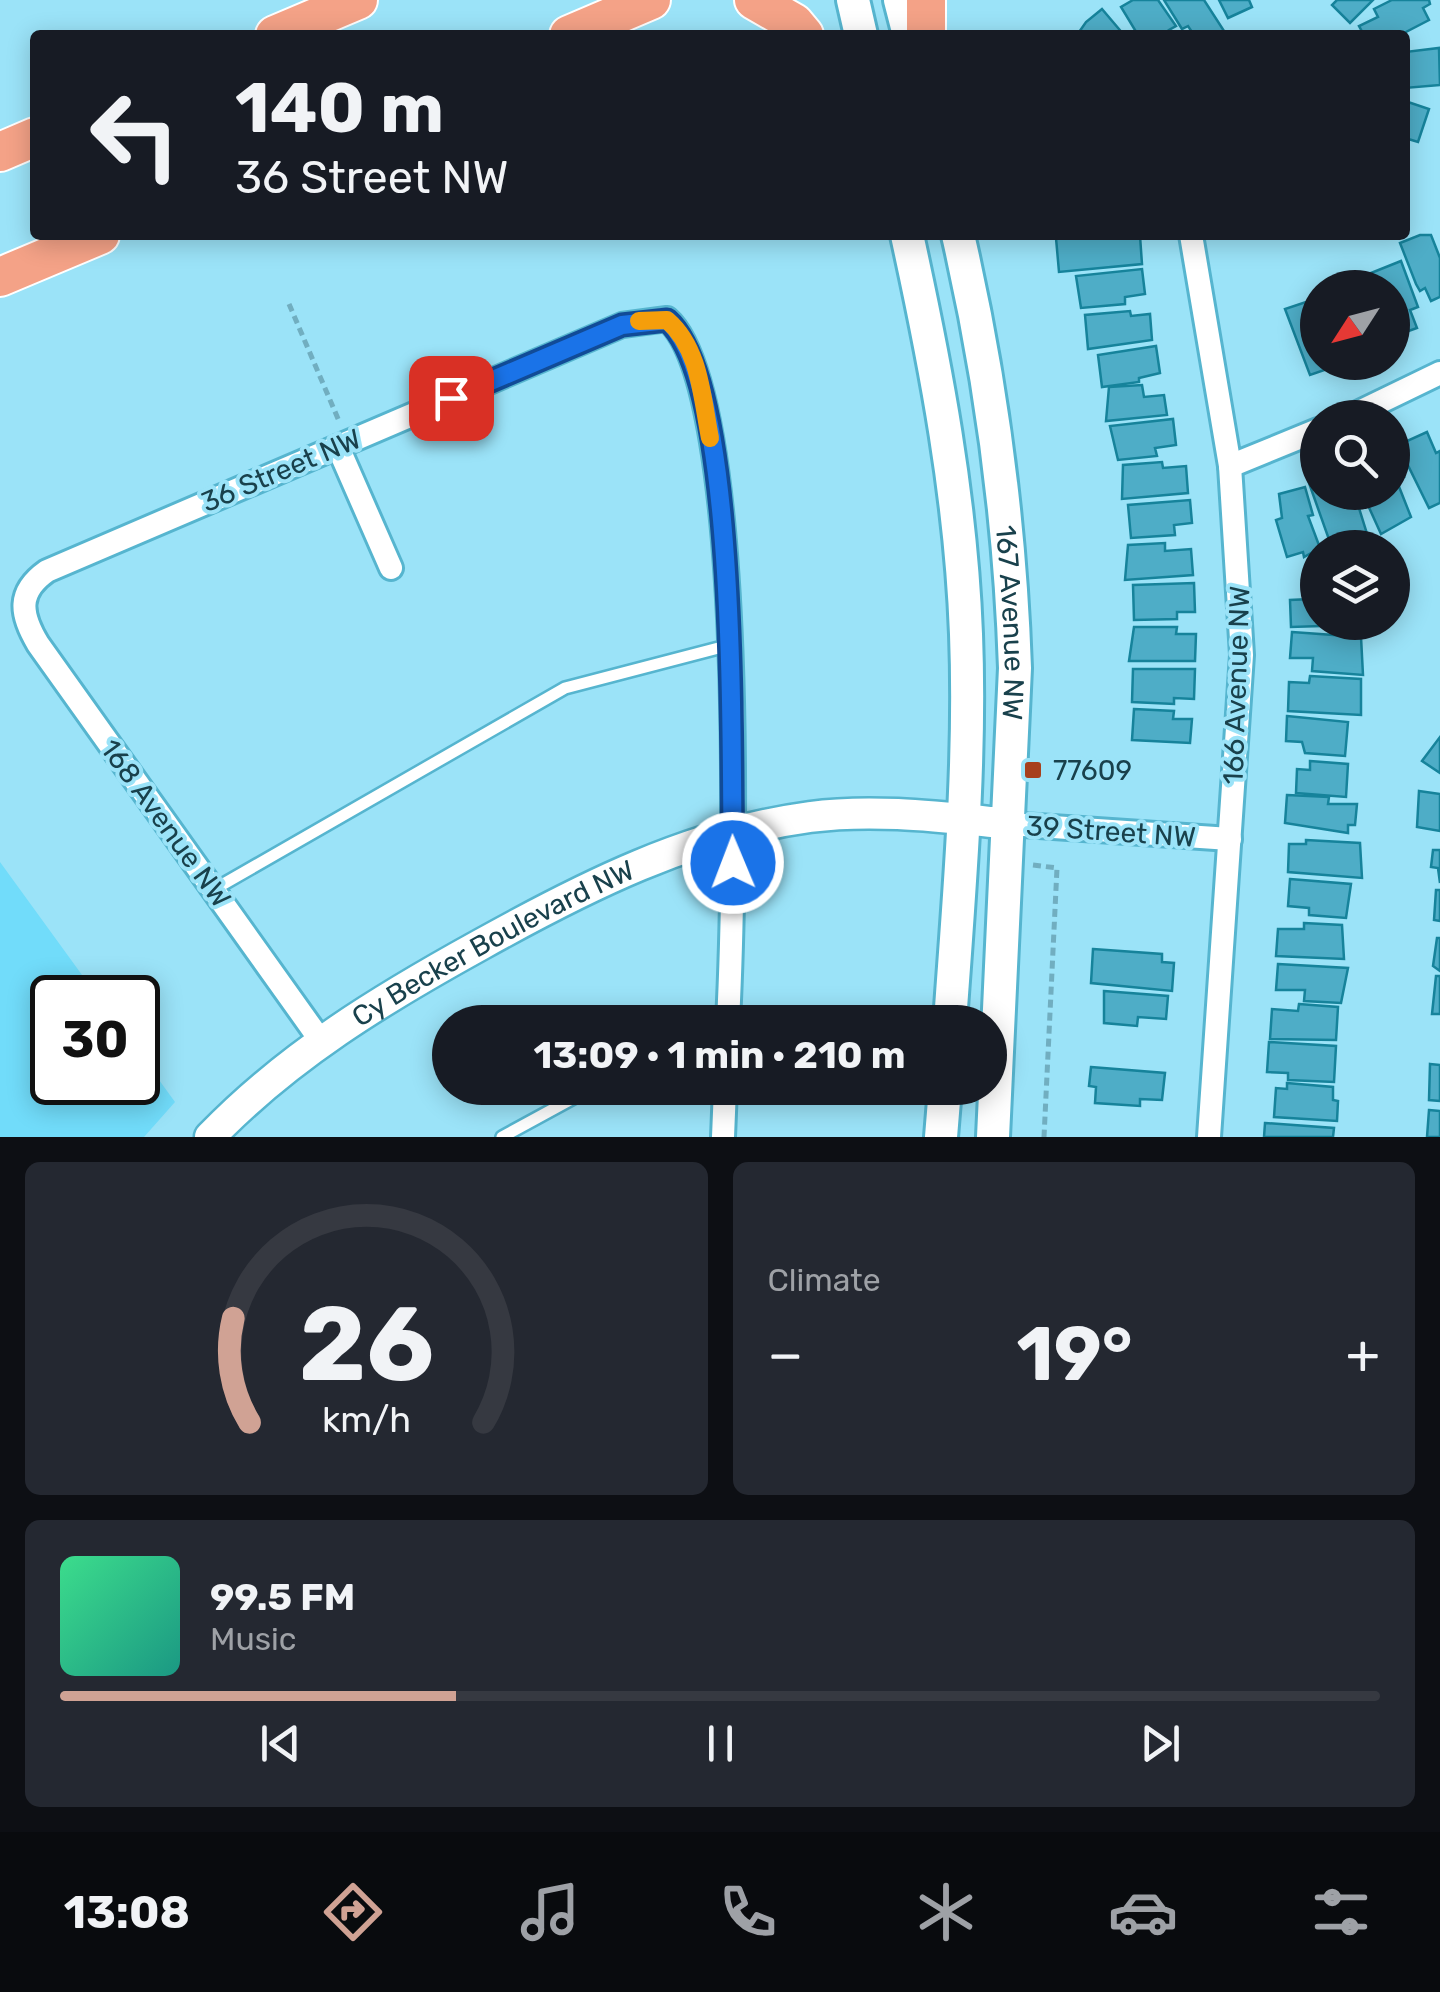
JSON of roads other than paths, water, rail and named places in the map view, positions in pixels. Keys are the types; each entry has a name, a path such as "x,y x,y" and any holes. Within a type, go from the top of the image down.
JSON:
{"main road":[{"path":"287,30 358,0"},
{"path":"581,30 651,0"},
{"path":"754,0 800,30"},
{"path":"853,0 860,30"},
{"path":"900,0 908,30"},
{"path":"926,0 926,30"},
{"path":"0,152 30,139"},
{"path":"0,277 88,240"},
{"name":"167 Avenue NW","path":"908,240 946,423 988,822 993,1137"},
{"name":"167 Avenue NW","path":"953,1005 1015,668 1008,543 988,380 959,240"},
{"path":"942,1137 944,1105"}],"street":[{"name":"166 Avenue NW","path":"1192,240 1230,466 1242,655 1209,1137"},
{"name":"36 Street NW","path":"22,601 29,583 47,570 622,325 667,320 690,347 711,442 731,644"},
{"path":"1384,400 1440,373"},
{"path":"1230,466 1300,437"},
{"path":"343,444 391,568"},
{"name":"168 Avenue NW","path":"22,601 26,624 38,644 322,1041"},
{"path":"728,1005 731,644"},
{"name":"Cy Becker Boulevard NW","path":"210,1137 250,1097 382,999 539,912 644,862 732,833 814,816 988,822"},
{"name":"39 Street NW","path":"988,822 1230,839"},
{"path":"723,1137 724,1105"}],"lane":[{"path":"213,890 565,688 731,644"},
{"path":"502,1137 561,1105"}],"place":[{"name":"77609","path":"1033,770"}]}
